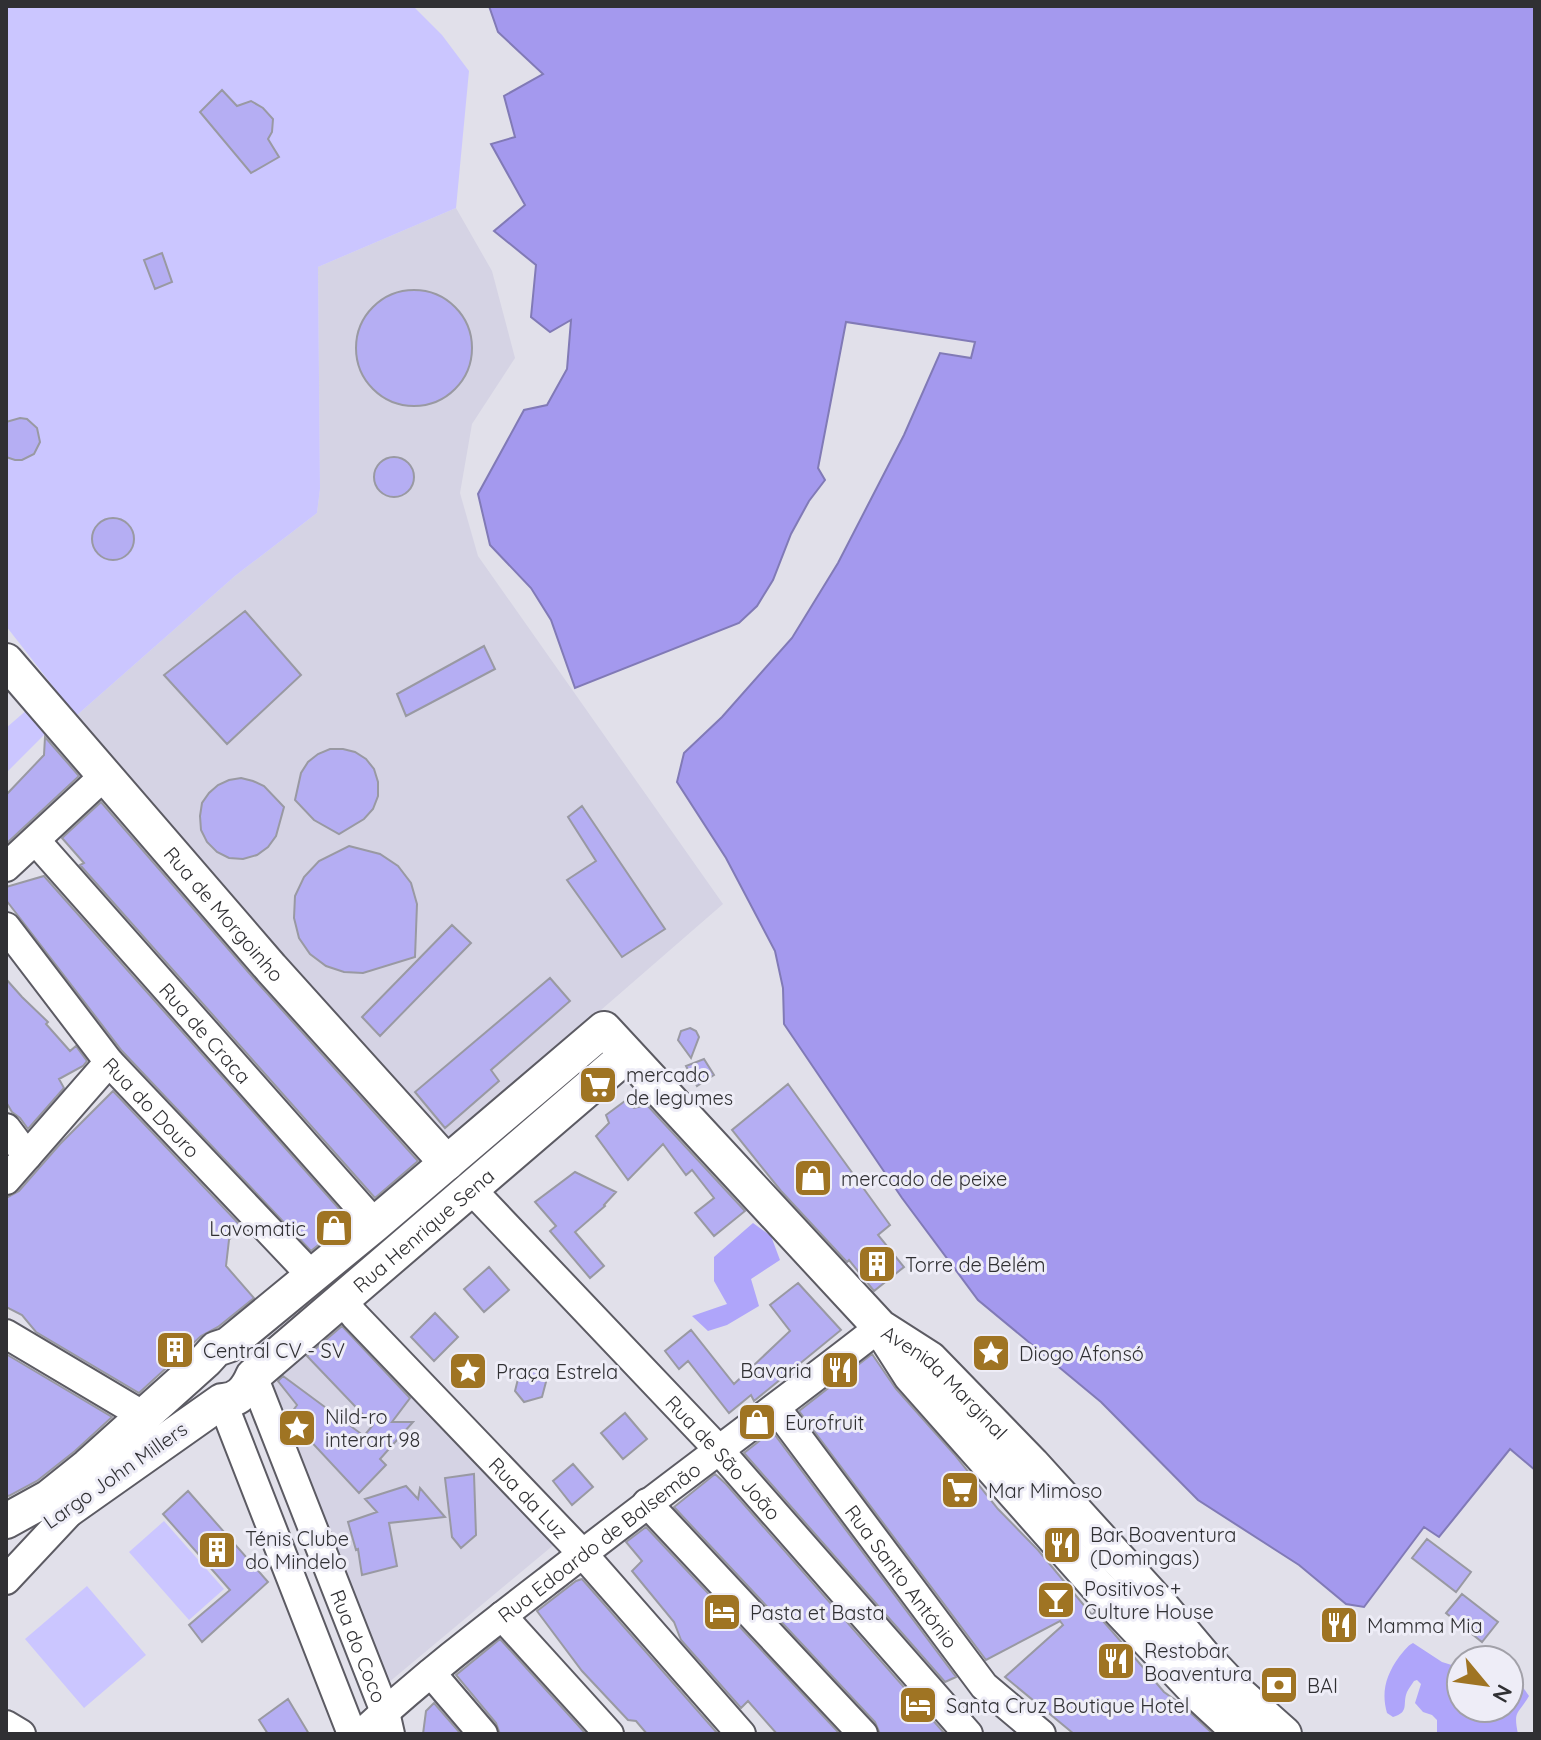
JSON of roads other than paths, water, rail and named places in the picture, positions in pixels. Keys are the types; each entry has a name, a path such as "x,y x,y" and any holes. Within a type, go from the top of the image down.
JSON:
{"main road":[{"name":"Rua de Morgoinho","path":"6,661 271,968 447,1163"},
{"name":"Rua Henrique Sena","path":"217,1352 375,1224 604,1029"},
{"name":"Avenida Marginal","path":"604,1029 880,1327 930,1359 1032,1464 1213,1667 1284,1734"},
{"name":"Rua Henrique Sena","path":"222,1401 231,1401 238,1396 253,1376 627,1055"},
{"path":"880,1327 911,1376 1099,1588 1202,1697 1242,1734"},
{"name":"Rua do Coco","path":"222,1401 212,1392 205,1379 217,1352 237,1346 244,1351 253,1376"},
{"name":"Largo John Millers","path":"7,1525 88,1466 217,1352"},
{"name":"Largo John Millers","path":"7,1525 35,1530 222,1401"}],"street":[{"path":"6,867 104,776"},
{"name":"Rua de Craca","path":"36,841 375,1224"},
{"name":"Rua do Douro","path":"6,927 109,1062 312,1276"},
{"path":"6,1180 109,1062"},
{"path":"6,1128 27,1156"},
{"name":"Rua de São João","path":"470,1188 718,1449 968,1734"},
{"name":"Rua da Luz","path":"342,1300 582,1553 741,1734"},
{"name":"Rua Edoardo de Balsemão","path":"361,1734 387,1723 431,1673 582,1553 880,1327"},
{"path":"6,1334 144,1416"},
{"name":"Rua do Coco","path":"253,1376 387,1723"},
{"name":"Rua do Coco","path":"222,1401 352,1734"},
{"name":"Rua Santo António","path":"776,1408 984,1686 1041,1734"},
{"path":"6,1580 79,1502"},
{"path":"647,1503 863,1734"},
{"path":"502,1616 609,1734"},
{"path":"431,1673 483,1734"},
{"path":"6,1725 21,1734"}],"place":[{"name":"mercado de legumes","path":"598,1085"},
{"name":"mercado de peixe","path":"813,1178"},
{"name":"Lavomatic","path":"334,1228"},
{"name":"Torre de Belém","path":"877,1264"},
{"name":"Central CV - SV","path":"175,1350"},
{"name":"Diogo Afonsó","path":"991,1353"},
{"name":"Bavaria","path":"840,1370"},
{"name":"Praça Estrela","path":"468,1371"},
{"name":"Eurofruit","path":"757,1422"},
{"name":"Nild-ro interart 98","path":"297,1428"},
{"name":"Mar Mimoso","path":"960,1490"},
{"name":"Bar Boaventura (Domingas)","path":"1062,1545"},
{"name":"Ténis Clube do Mindelo","path":"217,1550"},
{"name":"Positivos + Culture House","path":"1056,1600"},
{"name":"Pasta et Basta","path":"722,1612"},
{"name":"Mamma Mia","path":"1339,1625"},
{"name":"Restobar Boaventura","path":"1116,1661"},
{"name":"BAI","path":"1279,1685"},
{"name":"Santa Cruz Boutique Hotel","path":"918,1705"}]}
